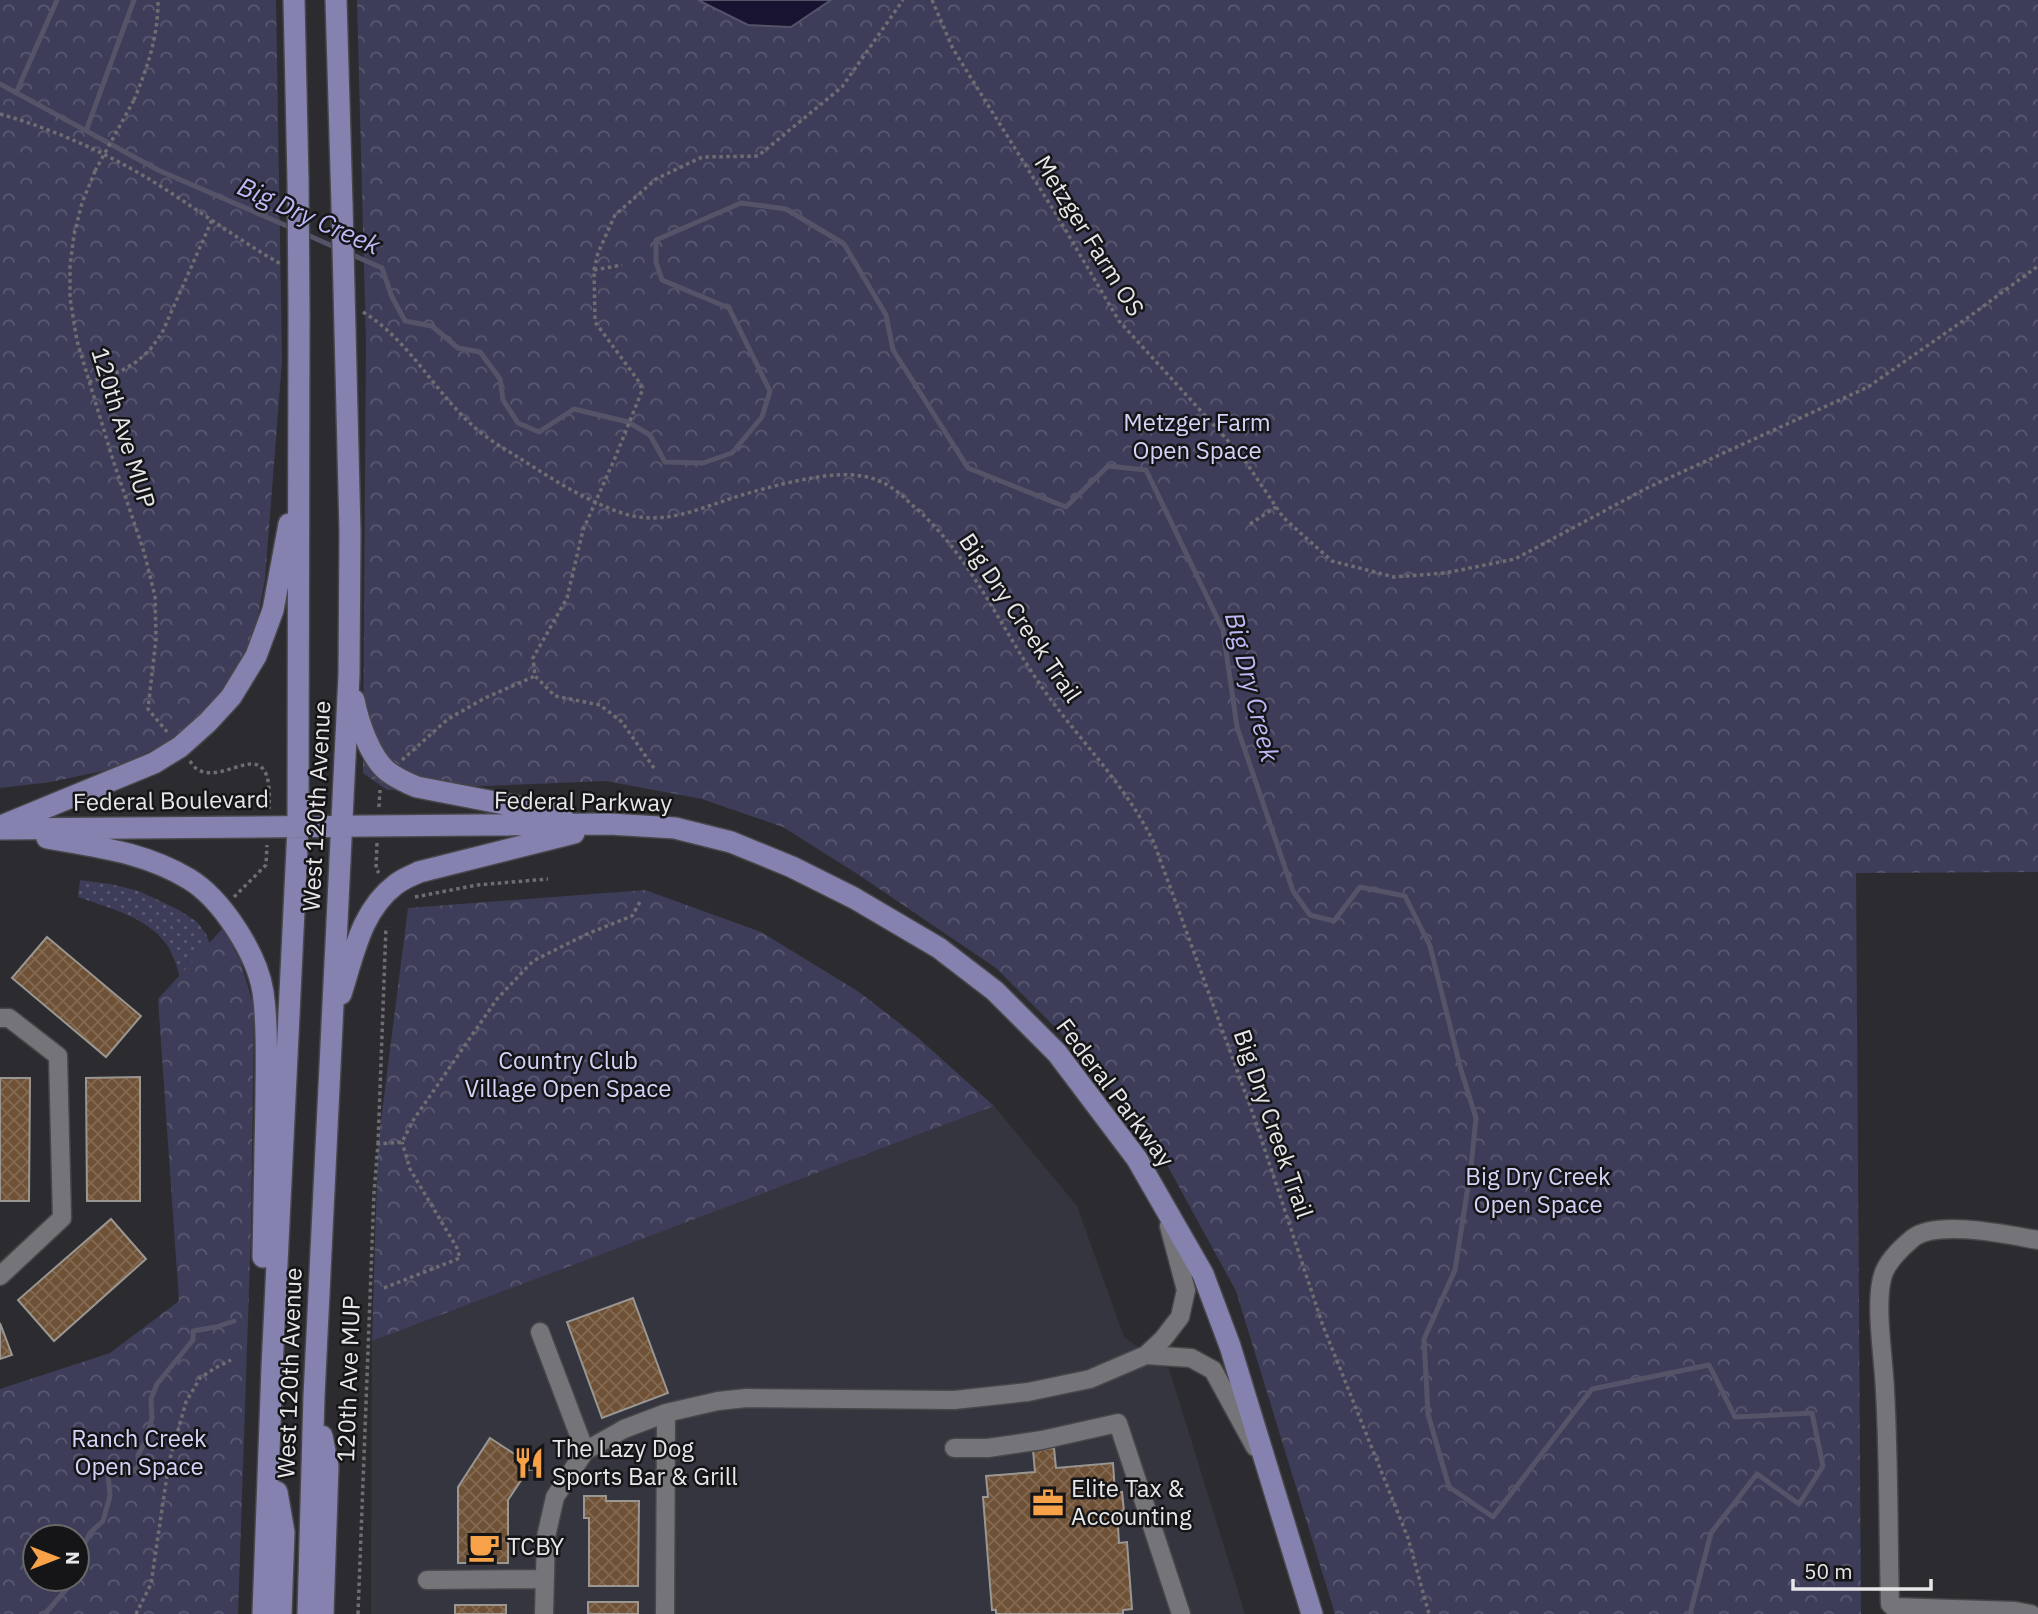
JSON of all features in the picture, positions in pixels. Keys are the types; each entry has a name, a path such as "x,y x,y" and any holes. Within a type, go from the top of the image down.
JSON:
{"main road":[{"name":"West 120th Avenue","path":"263,1614 298,827 299,313 294,0"},
{"name":"West 120th Avenue","path":"308,1614 314,1396 349,676 350,532 336,0"},
{"path":"0,829 154,763 180,747 208,722 230,697 256,656 273,610 299,473"},
{"path":"349,676 356,712 373,752 384,769 400,779 417,788 609,824"},
{"path":"332,1022 367,915 378,900 397,883 419,872 609,824"},
{"name":"Federal Parkway","path":"342,826 609,824 675,828 731,842 792,867 854,898 939,948 995,991 1057,1053 1137,1159 1203,1274 1230,1346 1312,1614"},
{"name":"Federal Boulevard","path":"0,829 342,826"},
{"path":"0,829 127,852 160,864 191,880 214,900 250,953 263,990 266,1041 263,1268 272,1368"},
{"path":"314,1396 328,1466 323,1614"},
{"path":"270,1449 284,1532 281,1614"}],"street":[{"path":"0,1018 9,1018 58,1056 62,1218 0,1276"},
{"path":"544,1614 546,1537 555,1497 584,1451 624,1429 666,1413 718,1401 747,1398 954,1400 1028,1392 1090,1379 1146,1355 1180,1317 1186,1290 1160,1196"},
{"path":"2031,1614 2015,1611 1893,1607 1890,1604 1885,1392 1879,1297 1883,1273 1893,1258 1915,1236 1938,1230 1978,1230 2038,1240"},
{"path":"540,1332 584,1451"},
{"path":"1146,1355 1191,1358 1213,1370 1268,1471"},
{"path":"665,1614 666,1413"},
{"path":"954,1448 988,1448 1042,1440 1118,1423 1181,1614"},
{"path":"426,1580 544,1579"}],"path":[{"name":"120th Ave MUP","path":"158,0 158,19 150,61 134,100 95,171 82,203 70,266 72,320 89,382 144,552 155,596 156,639 148,709 197,769 213,773 243,764 253,764 261,768 270,779 270,792"},
{"path":"654,768 622,722 600,705 555,695 535,676 533,658 567,598 583,530 642,391 640,383 595,322 594,270 598,253 615,215 656,179 702,157 758,156 842,87 903,0"},
{"name":"Metzger Farm OS","path":"932,0 953,49 1119,321 1241,456 1283,517 1332,561 1394,577 1445,573 1515,559 1647,488 1868,387 2038,266"},
{"path":"0,114 35,124 86,145 148,179 287,268"},
{"path":"89,382 121,371 149,351 162,333 212,220"},
{"path":"594,270 622,265"},
{"name":"Big Dry Creek Trail","path":"355,308 387,331 421,365 473,427 565,488 596,502 639,518 659,518 687,513 743,495 801,481 835,475 859,475 894,488 923,513 947,540 964,562 1047,694 1114,778 1144,822 1154,843 1253,1114 1323,1326 1408,1538 1429,1614"},
{"path":"1250,524 1276,507"},
{"path":"402,760 448,719 485,698 535,676"},
{"path":"411,899 419,895 477,885 548,879"},
{"path":"384,1288 460,1258 457,1248 410,1169 402,1142 414,1119 497,999 533,961 587,934 632,916 640,900"},
{"name":"120th Ave MUP","path":"358,1614 386,926 391,918"},
{"path":"377,1144 402,1142"},
{"path":"136,1614 151,1584 169,1462 186,1402 200,1378 231,1360"}],"shaded area":[{"path":"698,0 831,0 791,27 748,25"},
{"path":"994,1106 1077,1206 1124,1337 1169,1369 1245,1614 371,1614 372,1341"}],"green space":[{"path":"0,0 276,0 282,361 265,579 256,627 233,677 193,724 160,746 116,768 51,782 0,788"},
{"name":"Metzger Farm Open Space","path":"357,0 2038,0 2038,872 1856,873 1861,1614 1335,1614 1236,1291 1154,1141 1085,1057 996,968 783,827 702,799 606,781 387,790 363,773 366,342"},
{"path":"80,880 139,891 197,922 206,934 215,958 186,1001 175,960 161,938 152,929 128,915 78,897"},
{"name":"Country Club Village Open Space","path":"645,890 761,932 859,992 916,1036 994,1106 372,1341 378,1144 408,908"},
{"name":"Ranch Creek Open Space","path":"223,928 240,960 254,1007 251,1230 238,1614 0,1614 0,1389 110,1353 179,1301 158,999"}],"building":[{"path":"47,937 141,1016 106,1057 12,978"},
{"path":"140,1077 140,1201 87,1201 86,1078"},
{"path":"0,1078 30,1078 29,1201 0,1201"},
{"path":"111,1219 146,1259 54,1341 18,1300"},
{"path":"633,1298 668,1393 602,1418 567,1322"},
{"path":"0,1323 12,1355 0,1359"},
{"path":"490,1438 522,1459 531,1454 538,1462 536,1469 528,1470 508,1500 508,1563 458,1563 458,1487"},
{"path":"1054,1448 1056,1468 1113,1463 1115,1493 1122,1492 1124,1511 1117,1511 1119,1543 1127,1542 1132,1609 1123,1610 1123,1614 996,1614 996,1610 992,1610 983,1497 988,1497 986,1476 1035,1472 1033,1450"},
{"path":"584,1496 606,1496 606,1501 639,1501 638,1586 589,1586 589,1518 584,1518"},
{"path":"588,1602 638,1602 638,1614 588,1614"},
{"path":"455,1605 506,1605 506,1614 455,1614"}],"waterway":[{"path":"16,93 57,0"},
{"path":"86,131 134,0"},
{"name":"Big Dry Creek","path":"0,84 160,171 294,229"},
{"name":"Big Dry Creek","path":"348,253 382,268 392,297 405,321 432,326 458,348 480,352 500,379 503,400 518,423 539,432 574,409 628,422 650,435 665,462 703,463 732,453 762,417 770,391 729,308 662,280 656,262 656,240 741,203 786,209 844,244 886,315 893,350 968,468 1066,507 1108,466 1146,470 1223,630 1237,727 1293,891 1310,915 1334,921 1360,887 1405,896 1430,946 1476,1118 1455,1270 1424,1339 1428,1414 1449,1487 1493,1517 1592,1389 1709,1365 1735,1417 1812,1413 1823,1466 1799,1504 1757,1474 1711,1533 1690,1614"},
{"name":"Big Dry Creek","path":"303,233 339,249"},
{"path":"91,1532 103,1521 110,1496 108,1474 129,1474 139,1466 138,1455 152,1418 151,1399 157,1384 193,1340 193,1331 234,1321"},
{"path":"45,1614 63,1593"}],"place":[{"name":"The Lazy Dog Sports Bar & Grill","path":"529,1463"},
{"name":"Elite Tax & Accounting","path":"1048,1503"},
{"name":"TCBY","path":"484,1547"}],"park label":[{"name":"Big Dry Creek Open Space","path":"1538,1191"}]}
